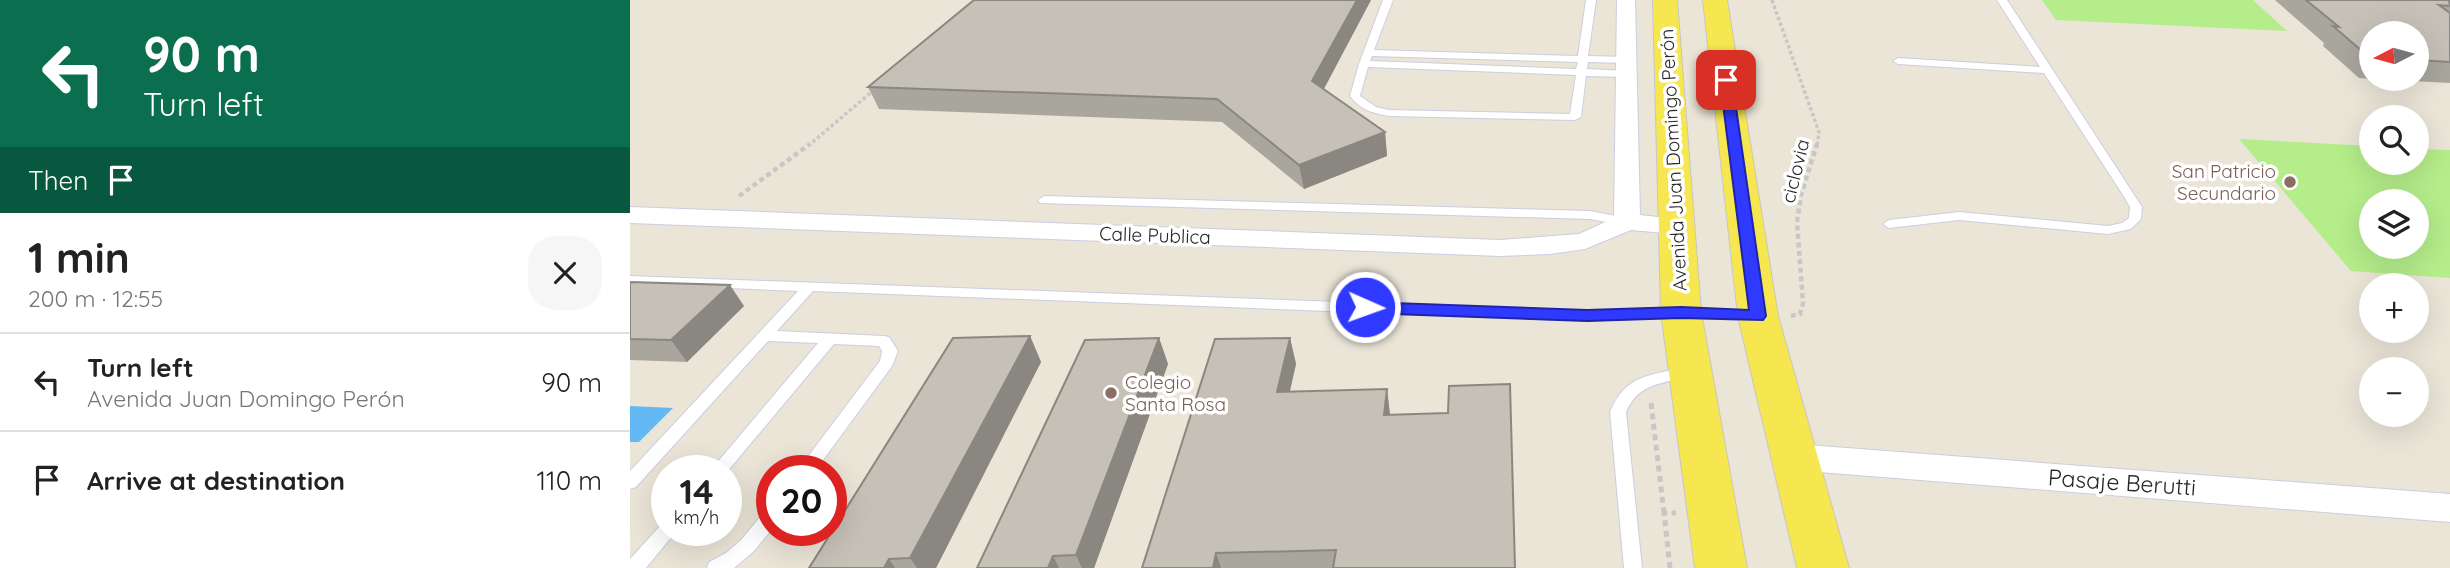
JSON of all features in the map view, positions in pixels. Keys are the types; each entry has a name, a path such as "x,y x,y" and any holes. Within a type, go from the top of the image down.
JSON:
{"main road":[{"name":"Avenida Juan Domingo Perón","path":"1665,0 1681,312 1721,568"},
{"path":"1715,0 1758,316 1823,568"}],"street":[{"path":"1626,0 1627,222"},
{"name":"Calle Publica","path":"630,215 1500,248 1550,246 1585,241 1627,222 1676,226"},
{"name":"Pasaje Berutti","path":"1794,457 2450,508"}],"lane":[{"path":"1388,0 1366,58 1356,96 1362,104 1373,110 1389,113 1575,117 1591,0"},
{"path":"1889,224 1959,216 2108,230 2126,226 2135,219 2136,207 2129,195 2002,0"},
{"path":"1366,58 1582,59 1627,67"},
{"path":"1366,58 1580,72 1627,67"},
{"path":"1898,61 2047,70"},
{"path":"1044,200 1590,215 1627,222"},
{"path":"630,280 1587,316 1681,312 1758,316"},
{"path":"630,482 810,286"},
{"path":"766,336 884,341 890,351 887,362 817,455"},
{"path":"732,455 831,338"},
{"path":"1633,568 1618,412 1623,397 1632,386 1690,371"},
{"path":"716,568 727,564 756,535"},
{"path":"634,568 653,546"}],"path":[{"name":"ciclovia","path":"1758,316 1782,318 1800,314 1803,304 1796,235 1800,195 1818,151 1819,132 1772,0"},
{"path":"710,218 794,157 878,87"},
{"path":"1648,382 1664,513"}],"green space":[{"path":"2042,0 2253,0 2287,31 2056,20"},
{"path":"2239,139 2359,145 2359,175 2429,175 2429,149 2450,150 2450,278 2429,277 2429,273 2351,271"}],"water":[{"path":"630,406 673,408 639,442 630,442"}],"building":[{"path":"974,0 1357,0 1312,81 1385,132 1299,165 1217,99 868,87"},
{"path":"2306,0 2449,0 2450,6 2439,5 2450,13 2450,62 2429,61 2429,21 2359,21 2359,48 2333,26 2339,27"},
{"path":"630,282 730,285 671,340 630,339"},
{"path":"1030,336 910,558 889,559 884,568 809,568 823,546 847,546 847,507 953,338"},
{"path":"1159,338 1076,555 1053,556 1048,568 977,568 1085,340"},
{"path":"1290,338 1277,392 1387,389 1384,415 1448,413 1449,386 1510,384 1515,568 1333,568 1336,550 1216,553 1213,568 1142,568 1215,339"}],"place":[{"name":"San Patricio Secundario","path":"2290,182"},
{"name":"Colegio Santa Rosa","path":"1111,393"}],"route":[{"path":"1365,307 1587,316 1681,312 1758,316 1726,80"}]}
